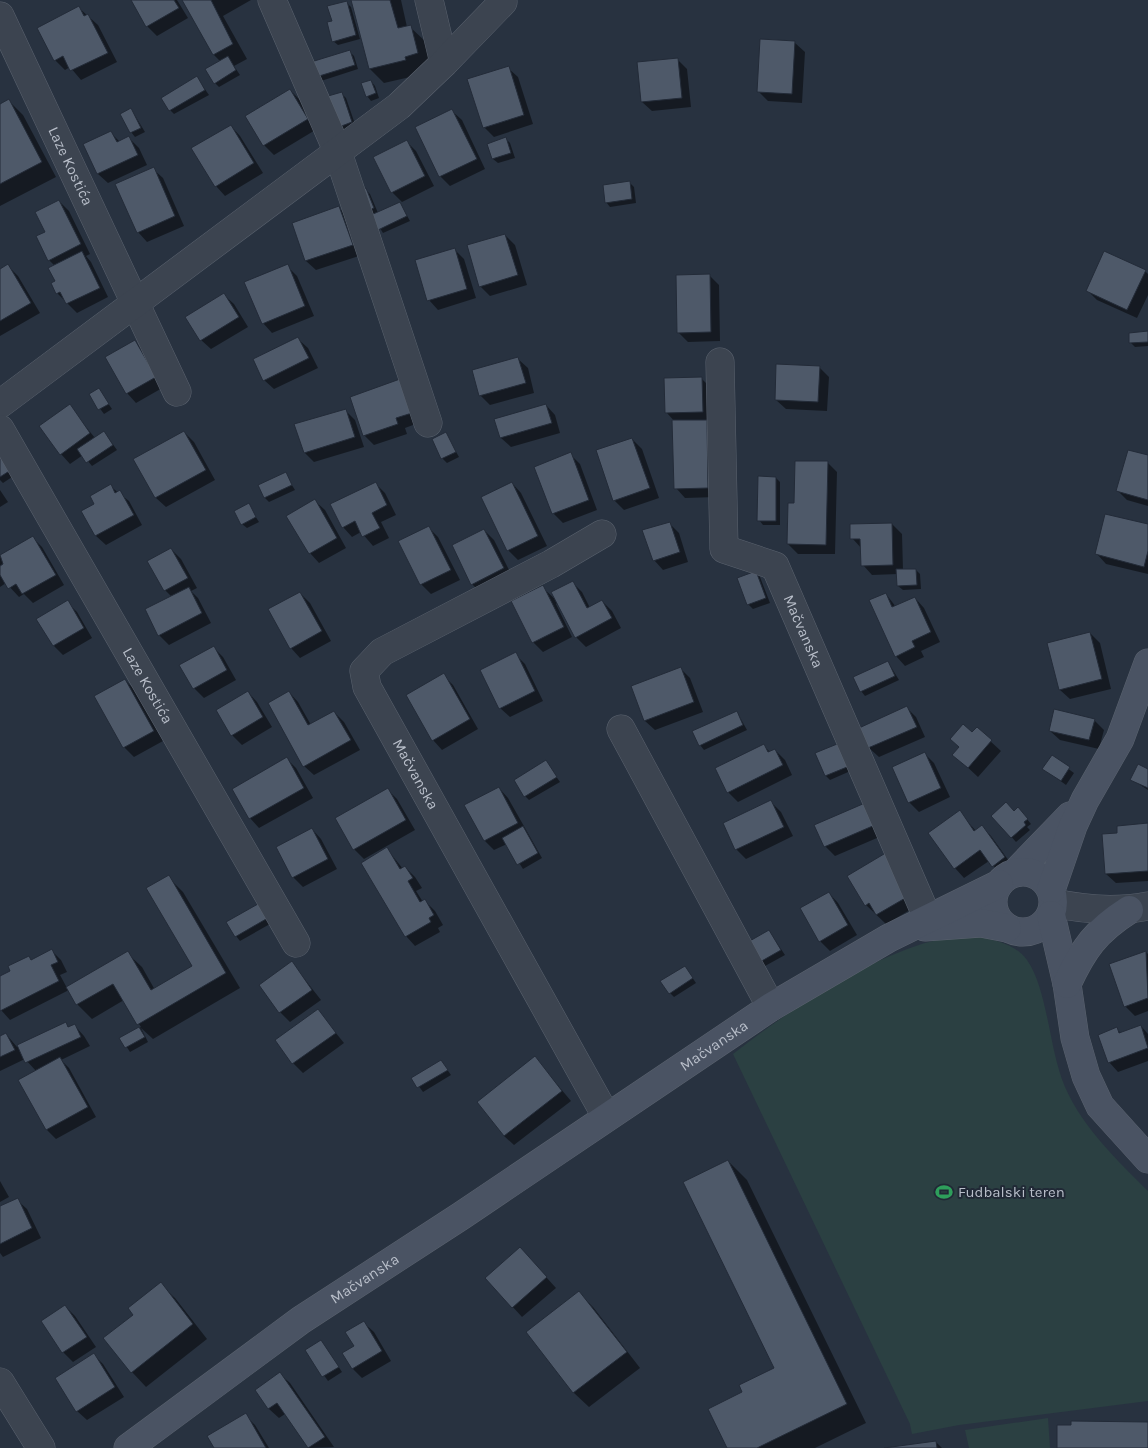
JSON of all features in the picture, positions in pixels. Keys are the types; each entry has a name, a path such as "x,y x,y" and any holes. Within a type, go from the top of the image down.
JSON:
{"street":[{"path":"272,0 337,150 428,423"},
{"path":"429,0 444,64"},
{"path":"3,396 135,303 337,150 399,106 444,64 503,2"},
{"name":"Laze Kostića","path":"2,27 177,392"},
{"name":"Mačvanska","path":"720,362 724,549 775,566 928,919"},
{"name":"Laze Kostića","path":"0,429 296,943"},
{"name":"Mačvanska","path":"602,534 551,564 382,652 364,671 367,687 606,1116"},
{"path":"902,931 964,923 981,923 1013,930 1032,931 1043,925 1052,903 1063,849 1085,800 1120,738 1148,663"},
{"path":"621,729 771,1007"},
{"path":"1085,800 1008,878 994,896 993,908 998,920 1036,943 1047,956 1070,1015 1086,1076 1100,1106 1148,1159"},
{"path":"1008,878 1033,874 1044,880 1052,903 1067,984 1070,1015"},
{"name":"Mačvanska","path":"128,1448 301,1320 461,1216 606,1116 771,1007 902,931 1008,878"},
{"path":"1052,903 1079,909 1138,908"},
{"path":"1067,984 1088,944 1106,924 1138,908"},
{"path":"0,1382 41,1448"}],"green space":[{"name":"Fudbalski teren","path":"957,935 995,940 1021,953 1027,960 1040,987 1055,1056 1072,1102 1102,1143 1148,1191 1148,1401 959,1425 912,1434 910,1424 733,1054 820,992 868,966 921,944"},
{"path":"1048,1418 1050,1448 969,1448 965,1430"}],"building":[{"path":"131,0 174,0 179,8 146,27"},
{"path":"182,0 211,0 233,44 213,55"},
{"path":"351,0 390,0 398,28 411,25 418,53 405,57 406,60 369,69"},
{"path":"347,1 356,35 332,42 327,22 332,21 327,6"},
{"path":"79,6 84,16 88,14 108,53 70,71 63,56 54,61 37,28"},
{"path":"760,39 795,41 792,94 757,92"},
{"path":"350,50 355,65 316,77 311,62"},
{"path":"228,56 236,70 214,84 205,69"},
{"path":"678,58 682,98 641,102 637,62"},
{"path":"509,66 524,115 483,128 467,79"},
{"path":"197,76 205,90 169,111 161,98"},
{"path":"371,80 376,93 366,97 361,83"},
{"path":"290,89 308,119 263,146 245,116"},
{"path":"342,92 352,122 339,127 328,96"},
{"path":"9,99 42,162 0,184 0,104"},
{"path":"131,108 141,128 130,133 120,114"},
{"path":"452,109 477,159 439,177 415,127"},
{"path":"231,125 254,163 215,187 191,148"},
{"path":"111,131 117,142 129,136 138,155 97,174 83,144"},
{"path":"506,137 511,153 492,159 487,144"},
{"path":"407,140 425,176 391,193 373,157"},
{"path":"154,167 175,216 137,233 115,184"},
{"path":"630,181 632,199 605,203 603,185"},
{"path":"366,188 374,208 364,212 356,192"},
{"path":"59,200 81,244 48,261 36,236 45,232 35,212"},
{"path":"400,202 407,216 378,230 371,215"},
{"path":"339,206 353,245 305,261 292,223"},
{"path":"505,234 518,275 479,287 467,245"},
{"path":"455,248 467,289 427,301 415,260"},
{"path":"82,251 100,288 66,304 60,292 56,294 51,283 55,281 48,268"},
{"path":"1104,251 1146,270 1127,310 1086,291"},
{"path":"8,264 31,303 0,321 0,269"},
{"path":"288,264 305,306 262,324 244,282"},
{"path":"710,274 711,332 677,333 676,275"},
{"path":"224,293 239,317 200,341 185,317"},
{"path":"1148,331 1148,342 1129,343 1129,333"},
{"path":"298,337 309,358 263,381 253,359"},
{"path":"135,340 156,377 126,394 105,357"},
{"path":"518,357 526,383 479,396 472,370"},
{"path":"776,364 820,366 818,402 775,400"},
{"path":"702,377 703,412 665,413 664,378"},
{"path":"400,379 412,413 396,418 398,424 363,436 350,397"},
{"path":"99,388 109,404 98,410 89,394"},
{"path":"70,404 90,433 60,455 39,426"},
{"path":"546,404 552,423 500,438 494,419"},
{"path":"346,409 355,437 304,453 294,424"},
{"path":"672,420 707,420 708,488 674,489"},
{"path":"104,431 113,445 86,463 77,449"},
{"path":"184,431 206,470 155,498 133,459"},
{"path":"446,432 456,452 441,459 432,439"},
{"path":"632,438 650,488 613,501 596,450"},
{"path":"0,445 14,468 0,477"},
{"path":"1128,450 1148,455 1148,500 1116,491"},
{"path":"571,452 589,500 552,514 534,467"},
{"path":"795,461 828,461 826,545 787,544 788,503 794,503"},
{"path":"286,472 292,485 264,498 258,485"},
{"path":"758,476 776,477 776,521 757,521"},
{"path":"376,482 387,505 372,513 380,528 362,537 355,521 342,528 330,504"},
{"path":"512,482 538,536 507,551 481,497"},
{"path":"111,484 115,493 120,490 134,515 95,536 81,511 94,504 90,496"},
{"path":"315,499 337,538 309,554 286,516"},
{"path":"249,503 256,517 241,525 234,511"},
{"path":"1105,514 1148,524 1148,551 1144,567 1095,554"},
{"path":"670,522 680,552 653,561 642,530"},
{"path":"892,523 893,565 861,566 860,539 850,539 850,524"},
{"path":"429,526 451,570 420,585 398,541"},
{"path":"484,529 504,568 471,585 452,545"},
{"path":"33,536 56,575 22,594 16,584 8,589 0,575 0,566 3,564 0,555"},
{"path":"171,548 188,578 164,591 147,561"},
{"path":"896,569 916,569 917,585 897,586"},
{"path":"756,571 766,598 747,605 737,578"},
{"path":"573,581 587,608 602,600 612,618 575,638 551,592"},
{"path":"543,585 564,627 532,643 511,601"},
{"path":"189,587 202,613 158,636 145,609"},
{"path":"300,592 322,631 290,649 268,609"},
{"path":"886,593 892,607 915,597 931,632 912,641 915,647 895,657 869,600"},
{"path":"68,600 84,628 53,646 36,619"},
{"path":"1090,632 1102,679 1059,690 1047,643"},
{"path":"214,646 227,670 193,689 179,665"},
{"path":"516,652 535,691 499,709 480,670"},
{"path":"888,661 895,676 860,692 853,677"},
{"path":"681,667 694,702 644,721 631,686"},
{"path":"444,673 470,719 432,741 406,695"},
{"path":"125,679 154,731 123,748 94,696"},
{"path":"248,691 263,717 231,736 216,710"},
{"path":"289,691 308,725 334,711 351,740 303,767 268,703"},
{"path":"907,706 917,727 868,748 859,728"},
{"path":"1054,709 1095,719 1089,740 1049,731"},
{"path":"737,711 743,725 699,746 692,731"},
{"path":"963,724 972,732 977,727 992,740 968,768 952,755 959,747 950,739"},
{"path":"842,742 852,765 825,776 815,753"},
{"path":"764,744 768,752 775,749 783,765 727,793 715,768"},
{"path":"925,752 941,788 908,803 892,767"},
{"path":"1052,755 1070,767 1061,781 1042,769"},
{"path":"287,757 304,788 249,819 232,789"},
{"path":"546,760 557,777 524,797 514,780"},
{"path":"1138,764 1148,769 1148,788 1130,780"},
{"path":"499,787 518,823 484,841 464,805"},
{"path":"388,788 406,820 353,850 335,818"},
{"path":"771,800 784,827 735,850 723,823"},
{"path":"1006,802 1014,811 1018,807 1028,819 1024,822 1026,825 1011,838 991,816"},
{"path":"865,803 875,825 824,847 814,825"},
{"path":"960,810 974,831 982,825 1005,857 992,867 980,850 954,869 928,833"},
{"path":"1148,823 1148,871 1105,874 1102,834 1117,833 1117,826"},
{"path":"523,826 538,853 517,865 502,838"},
{"path":"312,828 328,859 292,878 276,847"},
{"path":"387,847 400,869 405,866 413,878 408,881 420,902 425,899 434,915 429,918 431,922 405,937 361,863"},
{"path":"889,851 914,893 876,915 869,903 865,906 847,876"},
{"path":"169,875 226,973 137,1025 113,984 76,1005 66,987 128,951 151,990 192,966 146,888"},
{"path":"829,892 848,925 819,942 800,908"},
{"path":"265,900 273,915 235,937 226,922"},
{"path":"769,930 781,950 760,962 748,942"},
{"path":"52,949 58,962 51,965 59,981 0,1011 0,976 10,971 8,966 29,956 31,960"},
{"path":"1146,951 1148,998 1124,1007 1109,964"},
{"path":"292,961 312,990 279,1013 259,985"},
{"path":"685,966 693,978 669,994 660,981"},
{"path":"318,1009 336,1033 292,1064 275,1040"},
{"path":"66,1022 68,1027 75,1024 81,1037 25,1063 17,1045"},
{"path":"1141,1025 1148,1048 1108,1063 1098,1035 1117,1027 1119,1033"},
{"path":"139,1027 145,1037 125,1048 119,1038"},
{"path":"6,1033 15,1050 0,1057 0,1036"},
{"path":"535,1056 562,1091 504,1136 477,1102"},
{"path":"60,1057 88,1107 46,1130 18,1080"},
{"path":"441,1060 448,1070 417,1088 411,1078"},
{"path":"728,1160 847,1404 757,1448 727,1448 708,1409 742,1392 739,1385 774,1368 683,1182"},
{"path":"18,1198 32,1228 0,1244 0,1206"},
{"path":"520,1247 547,1277 512,1308 485,1278"},
{"path":"161,1282 193,1324 131,1373 103,1338 133,1315 128,1308"},
{"path":"579,1291 627,1352 573,1393 526,1332"},
{"path":"65,1305 87,1337 62,1353 41,1321"},
{"path":"364,1321 382,1351 352,1369 342,1353 354,1346 345,1332"},
{"path":"321,1340 339,1367 322,1377 305,1350"},
{"path":"94,1353 115,1387 76,1412 55,1378"},
{"path":"280,1372 325,1437 308,1448 277,1403 268,1409 255,1390"},
{"path":"246,1413 266,1448 214,1448 207,1436"},
{"path":"1071,1421 1148,1422 1148,1448 1057,1448 1057,1425 1071,1425"},
{"path":"936,1441 937,1448 884,1448"}],"place":[{"name":"Fudbalski teren","path":"944,1192"}]}
